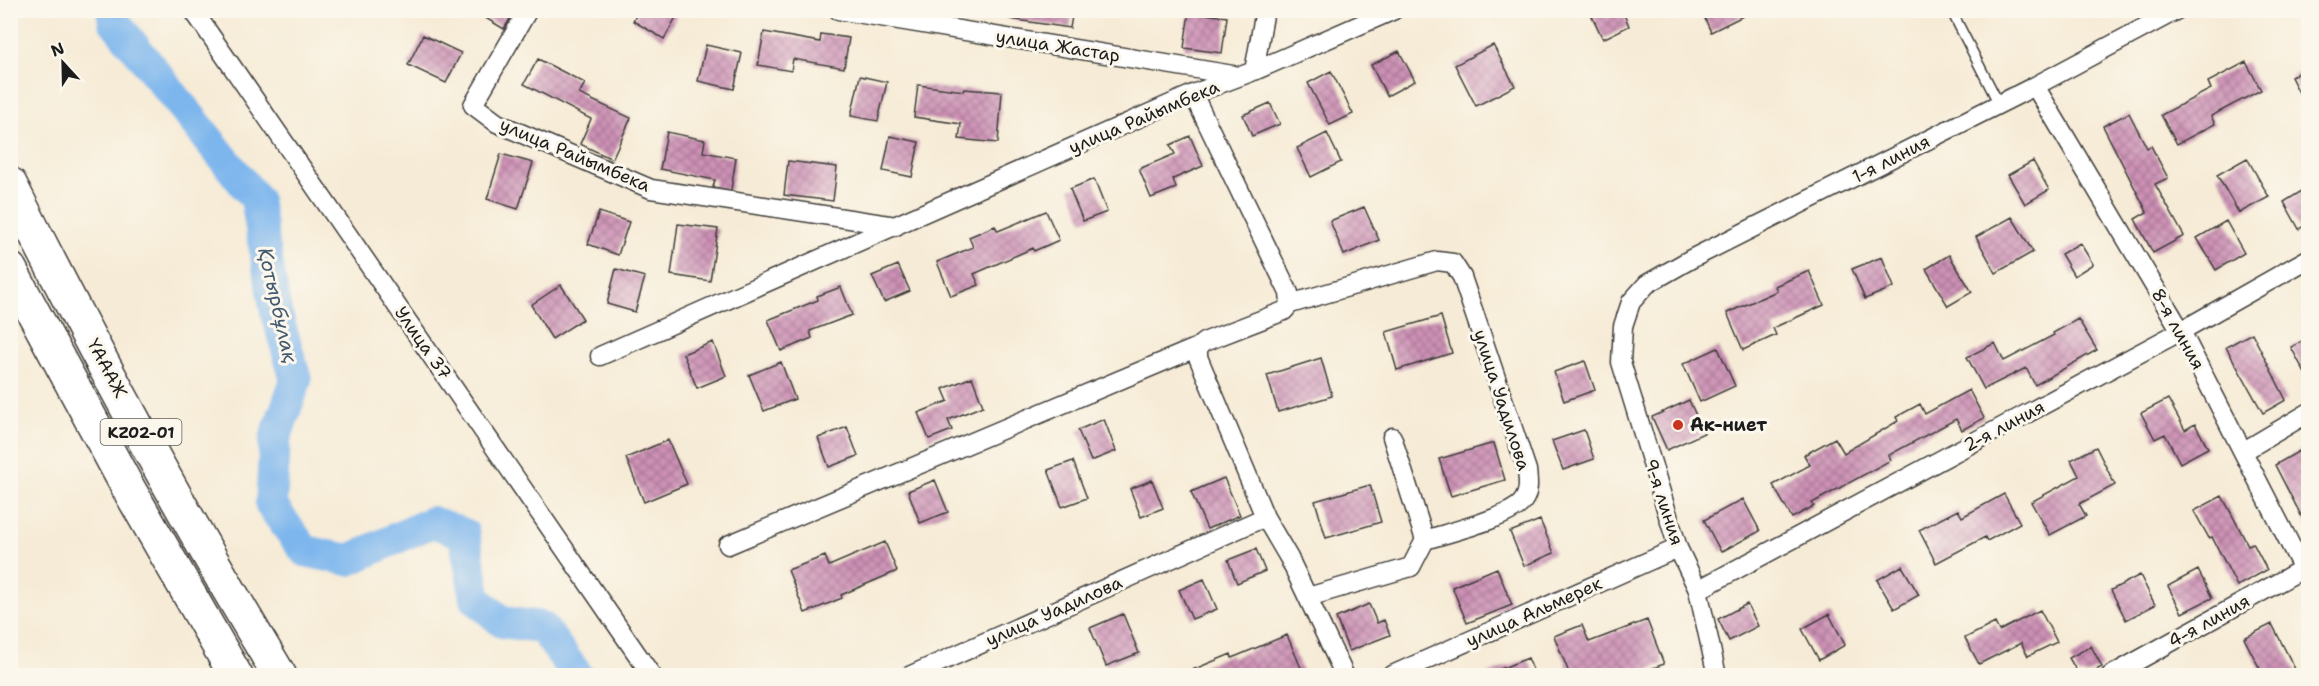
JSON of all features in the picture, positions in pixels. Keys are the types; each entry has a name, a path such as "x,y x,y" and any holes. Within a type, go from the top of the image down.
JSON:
{"highway":[{"name":"ҮАААЖ","path":"10,184 162,472 229,592 280,675"},
{"name":"ҮАААЖ","path":"10,269 128,486 236,675"}],"street":[{"name":"Улица 37","path":"193,10 652,675"},
{"name":"улица Райымбека","path":"528,10 473,105 496,123 651,189 896,226"},
{"name":"улица Жастар","path":"838,10 1248,74"},
{"path":"1248,74 1265,10"},
{"name":"улица Райымбека","path":"600,356 1193,94 1248,74 1394,10"},
{"name":"1-я линия","path":"1623,326 1631,302 1647,284 1691,259 2035,86 2177,10"},
{"name":"8-я линия","path":"2035,86 2181,331 2307,572"},
{"path":"728,545 1198,347 1212,338 1284,311 1290,304 1289,293 1193,94"},
{"name":"2-я линия","path":"1698,590 2181,331 2308,259"},
{"name":"улица Уадилова","path":"1290,304 1437,261 1453,263 1462,277 1527,470 1529,485 1523,501 1510,512 1425,540"},
{"name":"9-я линия","path":"1623,326 1621,362 1678,548 1698,590 1717,675"},
{"path":"1198,347 1198,357 1265,517 1289,558 1345,675"},
{"path":"2244,451 2308,413"},
{"path":"1308,597 1411,567 1425,540 1392,437"},
{"name":"улица Уадилова","path":"909,675 1265,517"},
{"name":"улица Альмерек","path":"1390,675 1678,548"},
{"name":"4-я линия","path":"2110,675 2307,572"}],"lane":[{"path":"1951,10 1999,104"}],"building":[{"path":"472,10 515,10 504,29"},
{"path":"639,10 680,10 664,39 633,21"},
{"path":"1011,10 1073,10 1070,28 1010,19"},
{"path":"1589,10 1622,10 1629,26 1603,39"},
{"path":"1701,10 1755,10 1711,32"},
{"path":"1189,12 1227,17 1222,53 1184,48"},
{"path":"764,32 820,42 821,34 849,38 844,68 793,59 791,71 758,65"},
{"path":"423,35 461,53 446,83 408,65"},
{"path":"706,45 742,53 734,89 698,81"},
{"path":"1493,45 1515,86 1476,106 1455,65"},
{"path":"1399,51 1415,81 1387,96 1371,65"},
{"path":"538,59 585,83 579,94 631,118 612,159 580,144 591,119 524,84"},
{"path":"2246,62 2261,90 2211,116 2215,124 2177,144 2161,115 2211,89 2208,82"},
{"path":"2308,67 2308,110 2291,77"},
{"path":"1331,71 1353,114 1330,125 1308,83"},
{"path":"860,76 887,82 878,121 851,116"},
{"path":"918,85 964,91 964,89 1002,92 998,143 959,139 961,124 914,117"},
{"path":"1270,103 1280,124 1252,136 1243,115"},
{"path":"2129,113 2147,148 2151,146 2168,178 2155,184 2184,236 2153,253 2135,219 2147,212 2103,126"},
{"path":"667,132 705,140 703,152 736,158 731,190 713,187 715,180 660,169"},
{"path":"1327,133 1341,162 1311,177 1297,148"},
{"path":"890,136 919,142 912,177 883,171"},
{"path":"1190,136 1203,166 1173,179 1176,188 1151,198 1139,169 1175,154 1170,145"},
{"path":"501,154 533,163 518,209 487,199"},
{"path":"2247,158 2269,197 2239,213 2217,175"},
{"path":"788,161 837,167 833,201 784,195"},
{"path":"2033,161 2049,190 2025,204 2008,175"},
{"path":"1094,179 1107,212 1083,221 1070,189"},
{"path":"2308,187 2308,223 2299,229 2284,202"},
{"path":"1364,207 1379,240 1344,255 1330,221"},
{"path":"1046,211 1059,240 1034,251 1033,248 974,274 979,285 951,296 937,262 973,247 969,237 995,226 998,231"},
{"path":"599,212 629,222 618,255 588,244"},
{"path":"2012,217 2033,252 1996,273 1976,237"},
{"path":"2226,221 2244,253 2216,270 2197,238"},
{"path":"678,224 718,229 710,281 671,275"},
{"path":"2080,243 2093,264 2074,276 2061,254"},
{"path":"1949,255 1972,292 1948,306 1926,269"},
{"path":"1882,257 1894,287 1865,299 1852,269"},
{"path":"898,265 910,291 884,302 872,276"},
{"path":"616,269 645,277 635,312 607,304"},
{"path":"1809,271 1824,305 1773,328 1776,335 1743,350 1727,313 1777,291 1775,286"},
{"path":"561,285 583,319 552,339 531,305"},
{"path":"841,287 852,315 810,331 812,338 781,351 768,320 818,300 817,296"},
{"path":"1441,316 1452,353 1397,370 1386,332"},
{"path":"2078,319 2097,350 2035,385 2026,368 1984,389 1967,357 1995,343 2004,361 2054,335 2053,333"},
{"path":"2252,333 2286,400 2263,413 2226,347"},
{"path":"2308,338 2308,379 2291,347"},
{"path":"713,342 726,376 697,388 683,354"},
{"path":"1718,348 1735,386 1700,402 1683,364"},
{"path":"1321,358 1332,396 1278,412 1267,375"},
{"path":"1585,361 1595,390 1564,401 1554,372"},
{"path":"781,362 795,399 764,411 749,375"},
{"path":"972,377 983,406 948,420 952,430 929,439 918,413 948,401 943,389"},
{"path":"1969,390 1984,418 1962,430 1956,419 1889,455 1891,460 1812,503 1814,506 1792,518 1773,485 1810,465 1804,455 1835,438 1844,453 1898,421 1896,417 1920,404 1925,414"},
{"path":"2168,399 2185,430 2195,424 2208,448 2180,463 2165,434 2155,439 2141,413"},
{"name":"Ак-ниет","path":"1689,400 1704,433 1667,450 1652,417"},
{"path":"1104,419 1116,451 1091,461 1078,430"},
{"path":"847,427 858,456 829,467 818,438"},
{"path":"1584,430 1594,459 1563,470 1552,441"},
{"path":"668,440 687,484 644,502 626,458"},
{"path":"1494,443 1505,480 1451,496 1439,459"},
{"path":"2308,446 2308,529 2275,465"},
{"path":"2096,447 2115,485 2079,504 2086,516 2050,535 2031,502 2079,476 2071,460"},
{"path":"1073,461 1087,498 1062,507 1048,470"},
{"path":"1224,478 1240,515 1207,529 1191,492"},
{"path":"935,480 948,512 920,523 908,491"},
{"path":"1152,480 1163,508 1141,517 1130,489"},
{"path":"1370,485 1381,522 1326,538 1315,501"},
{"path":"2004,494 2020,523 1987,541 1985,537 1936,563 1919,530 1958,510 1962,517"},
{"path":"2222,496 2248,545 2253,543 2267,570 2237,586 2212,537 2209,538 2194,511"},
{"path":"1743,499 1760,531 1721,552 1704,520"},
{"path":"1540,520 1554,553 1524,566 1510,532"},
{"path":"885,542 897,571 805,613 788,570 825,556 829,566"},
{"path":"1256,549 1265,571 1237,583 1228,560"},
{"path":"1902,566 1919,595 1894,609 1877,580"},
{"path":"1497,568 1512,605 1467,623 1452,587"},
{"path":"2198,570 2212,598 2182,613 2168,586"},
{"path":"2140,575 2155,605 2126,620 2111,590"},
{"path":"1204,579 1217,609 1192,619 1179,590"},
{"path":"1369,604 1377,623 1384,620 1390,635 1349,651 1336,618"},
{"path":"1747,604 1758,626 1729,641 1718,619"},
{"path":"2040,610 2057,642 2028,656 2021,643 1979,664 1965,638 1995,623 1999,631"},
{"path":"1123,614 1139,653 1106,666 1090,628"},
{"path":"1829,614 1845,645 1819,660 1802,629"},
{"path":"1647,620 1664,664 1634,675 1570,675 1554,636 1582,625 1589,642"},
{"path":"2272,624 2298,675 2263,675 2244,638"},
{"path":"1287,635 1304,675 1180,675 1231,654 1232,658"},
{"path":"2091,646 2102,667 2086,675 2079,675 2069,658"},
{"path":"1528,658 1535,675 1485,675"}],"waterway":[{"name":"Қотырбұлақ","path":"112,10 114,21 256,199 276,312 296,380 275,439 271,505 305,551 349,560 432,522 464,534 476,599 502,622 542,627 578,676"}],"place":[{"name":"Ак-ниет","path":"1678,425"}]}
